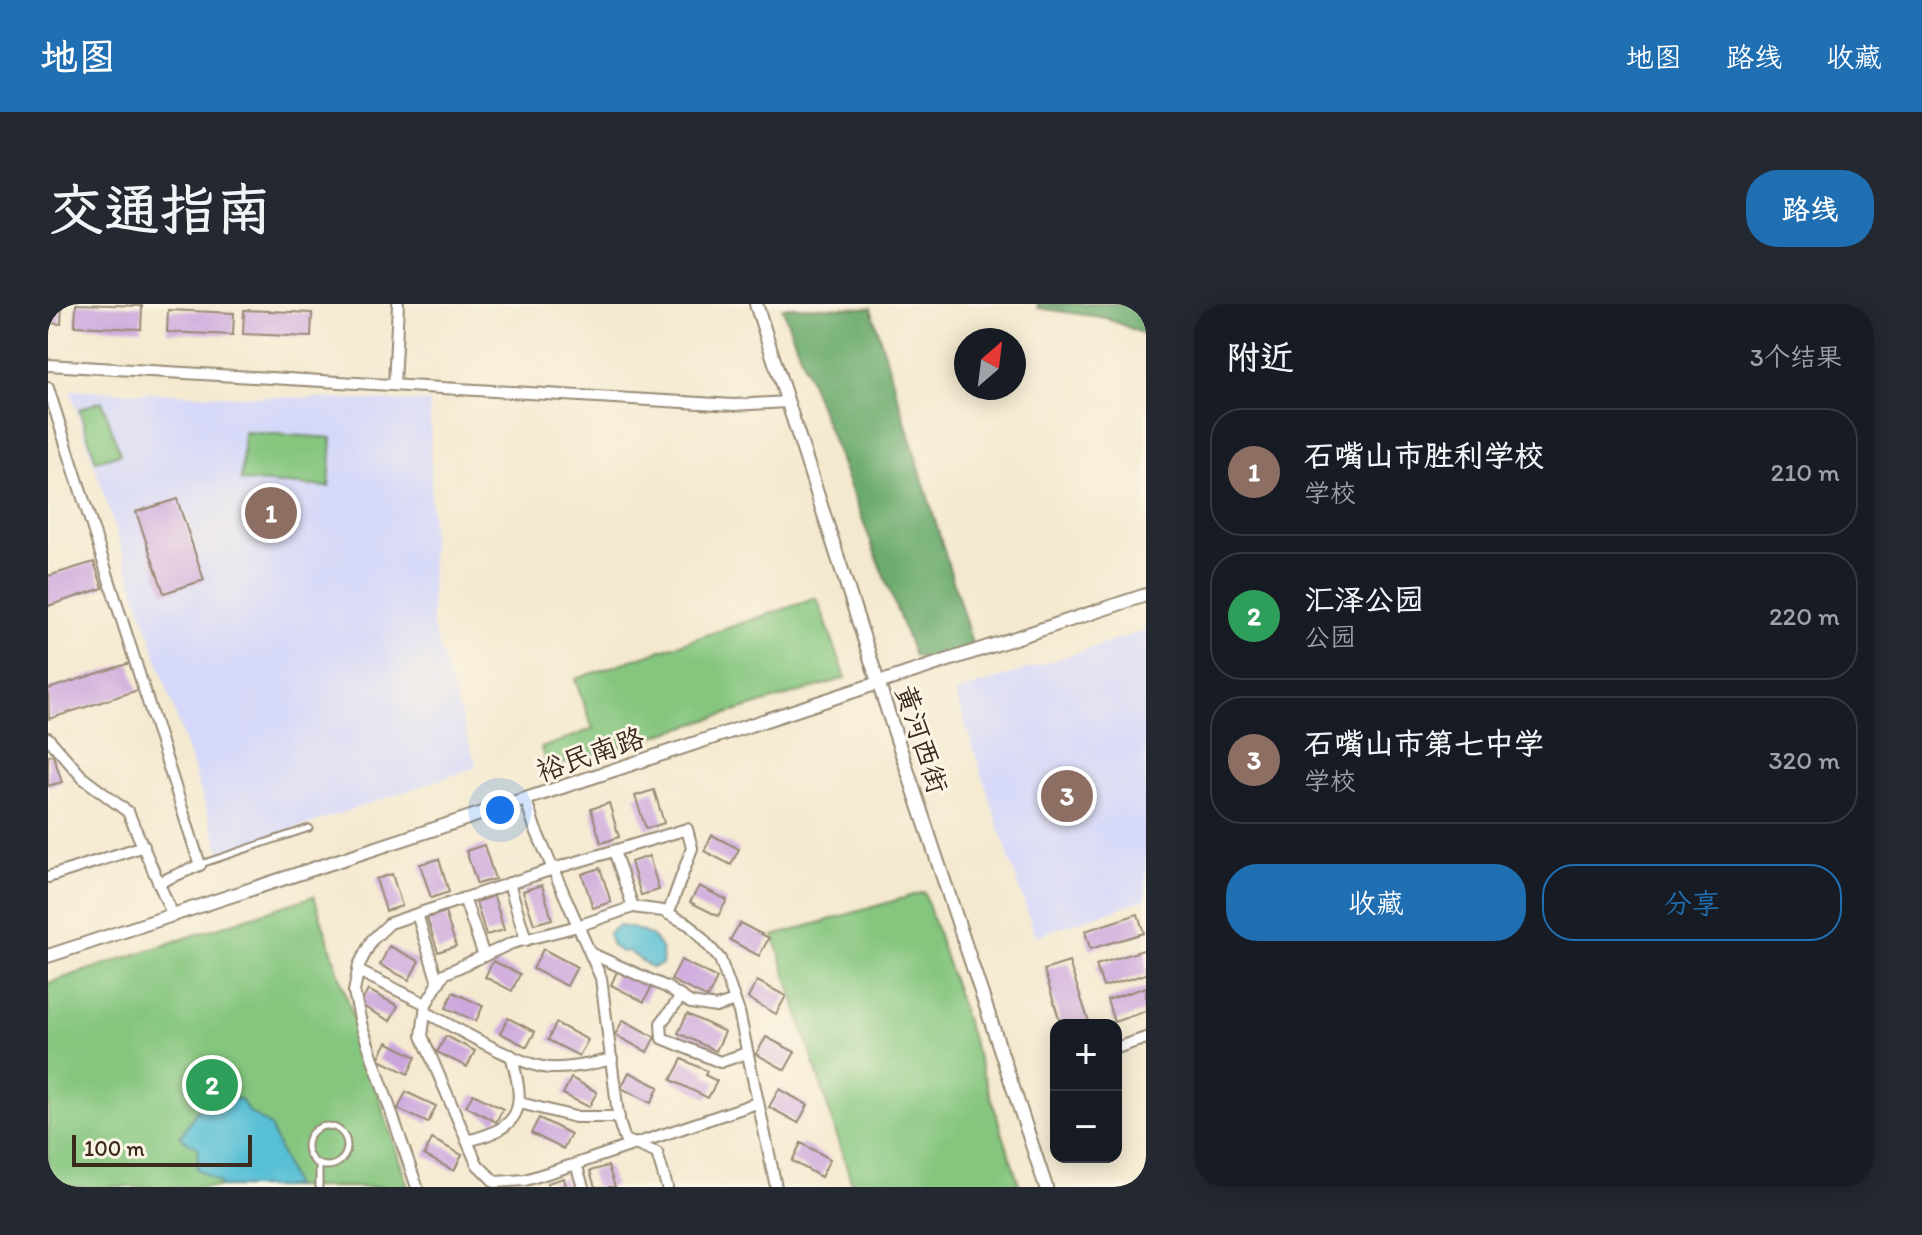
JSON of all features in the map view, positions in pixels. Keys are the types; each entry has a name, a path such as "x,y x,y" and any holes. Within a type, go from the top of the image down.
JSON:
{"street":[{"path":"394,385 398,304"},
{"name":"黄河西街","path":"756,304 1046,1187"},
{"path":"48,365 734,405 787,402"},
{"path":"48,388 200,865 160,882"},
{"name":"裕民南路","path":"48,956 1146,595"},
{"path":"48,738 83,778 128,812 173,916"},
{"path":"526,800 601,978 619,1117 625,1140 657,1153 667,1187"},
{"path":"417,1187 362,1027 354,992 358,971 372,940 390,923 687,829 692,848 668,914"},
{"path":"48,877 144,846"},
{"path":"614,851 633,907"},
{"path":"509,883 526,940"},
{"path":"464,898 484,956"},
{"path":"757,1103 654,1137 637,1146 525,1180 495,1182 477,1164 422,1036 425,1008 444,974 526,940 633,907 668,914 690,925 720,959 735,1001 776,1187"},
{"path":"417,914 438,983"},
{"path":"590,953 666,987 691,1003 716,1007 735,1001"},
{"path":"358,971 511,1055 547,1068 579,1067 612,1059"},
{"path":"681,997 661,1023 662,1038 720,1062 747,1053"},
{"path":"1122,1046 1146,1038"},
{"path":"467,1141 495,1134 509,1125 520,1103 520,1086 511,1055"},
{"path":"520,1103 575,1117 619,1117"},
{"path":"576,1164 583,1187"},
{"path":"484,1171 489,1187"}],"lane":[{"path":"200,865 309,828"},
{"path":"319,1165 338,1164 347,1151 345,1135 332,1126 316,1128 307,1141 309,1156 319,1165 319,1187"}],"shaded area":[{"path":"70,390 430,402 432,624 477,767 221,854"},
{"path":"1146,630 1146,899 1035,936 955,693"}],"green space":[{"path":"1037,304 1141,304 1146,306 1146,335 1106,318 1038,308"},
{"path":"782,307 871,308 974,650 934,661 914,656"},
{"path":"102,401 120,454 96,461 79,409"},
{"path":"244,432 332,438 329,487 241,481"},
{"path":"817,598 846,678 548,768 541,748 593,729 575,679"},
{"path":"924,892 1020,1187 853,1187 774,936"},
{"path":"314,896 408,1187 48,1187 48,983"}],"water":[{"path":"617,926 642,932 656,941 662,964 652,968 628,951 621,952 612,946 608,934"},
{"path":"228,1096 241,1100 249,1112 270,1126 294,1187 220,1187 219,1183 197,1169 198,1148 180,1137 201,1104"}],"building":[{"path":"48,304 62,304 61,324 48,323"},
{"path":"76,304 142,306 141,329 75,326"},
{"path":"168,310 234,313 233,335 167,332"},
{"path":"244,310 312,313 311,337 243,334"},
{"path":"177,499 204,580 164,593 136,512"},
{"path":"94,562 103,588 48,606 48,576"},
{"path":"130,663 138,690 49,719 48,689"},
{"path":"53,755 62,782 48,786 48,756"},
{"path":"654,790 664,823 646,829 635,796"},
{"path":"609,803 619,837 601,843 591,809"},
{"path":"712,835 739,849 731,865 704,851"},
{"path":"484,845 495,879 477,884 466,851"},
{"path":"649,856 659,890 641,895 631,862"},
{"path":"439,859 449,892 431,898 420,864"},
{"path":"600,868 611,902 593,908 582,874"},
{"path":"392,874 402,906 386,911 376,879"},
{"path":"542,885 552,919 534,924 523,891"},
{"path":"699,886 727,900 718,916 690,902"},
{"path":"494,896 504,930 486,935 476,902"},
{"path":"445,912 456,946 438,952 427,918"},
{"path":"1138,914 1144,933 1090,949 1085,931"},
{"path":"740,923 769,938 759,956 730,940"},
{"path":"389,946 419,961 409,980 380,965"},
{"path":"543,949 577,967 567,986 533,969"},
{"path":"1146,949 1146,974 1103,987 1096,965"},
{"path":"681,960 717,978 708,998 671,980"},
{"path":"493,961 520,974 512,991 485,977"},
{"path":"1069,962 1088,1019 1059,1019 1044,970"},
{"path":"618,969 652,986 644,1002 611,985"},
{"path":"757,981 786,996 776,1014 748,998"},
{"path":"1146,987 1146,1011 1122,1019 1113,1019 1107,1000"},
{"path":"368,990 398,1006 390,1021 360,1005"},
{"path":"453,992 483,1006 476,1021 446,1008"},
{"path":"687,1014 725,1032 716,1051 678,1033"},
{"path":"508,1018 535,1032 527,1047 500,1033"},
{"path":"623,1020 655,1037 647,1052 615,1035"},
{"path":"556,1023 588,1040 579,1056 548,1040"},
{"path":"446,1036 475,1051 467,1067 437,1052"},
{"path":"766,1037 795,1052 785,1070 756,1054"},
{"path":"387,1042 416,1057 408,1074 378,1059"},
{"path":"682,1059 707,1071 705,1075 717,1081 708,1098 671,1080"},
{"path":"629,1072 659,1087 651,1103 621,1088"},
{"path":"571,1078 597,1092 589,1107 563,1094"},
{"path":"779,1089 808,1105 798,1123 769,1107"},
{"path":"406,1092 436,1106 428,1123 398,1109"},
{"path":"473,1094 503,1109 496,1122 466,1106"},
{"path":"539,1118 571,1134 563,1149 531,1133"},
{"path":"432,1139 462,1155 454,1171 424,1155"},
{"path":"801,1143 830,1159 821,1177 792,1161"},
{"path":"608,1166 615,1187 595,1187 590,1171"},
{"path":"564,1178 566,1187 549,1187 547,1183"}],"place":[{"name":"石嘴山市胜利学校","path":"271,513"},
{"name":"石嘴山市第七中学","path":"1067,796"},
{"name":"汇泽公园","path":"212,1085"}]}
